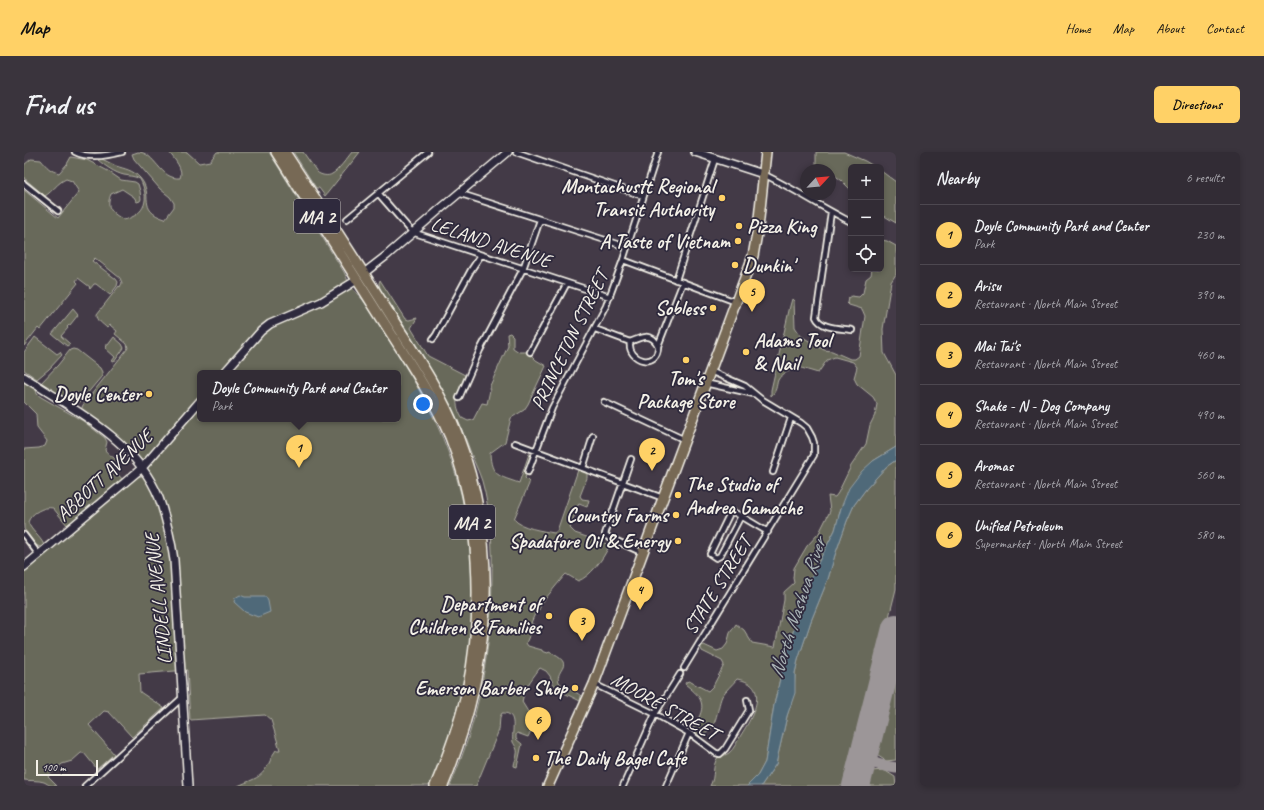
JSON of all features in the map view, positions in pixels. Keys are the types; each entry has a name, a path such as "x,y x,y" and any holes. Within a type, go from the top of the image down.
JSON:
{"highway":[{"name":"MA 2","path":"276,152 414,368 438,411 455,452 473,529 477,581 477,609 472,663 467,691 447,756 435,786"},
{"name":"MA 2","path":"285,152 432,380 457,432 469,470 482,533 486,582 485,609 476,683 464,729 443,786"},
{"path":"548,786 594,684 705,383 754,256 766,152"}],"street":[{"path":"74,152 90,156 109,155 122,152"},
{"path":"347,219 428,152"},
{"path":"364,273 508,152"},
{"path":"516,152 643,196"},
{"name":"PRINCETON STREET","path":"528,472 556,400 595,329 610,297 658,152"},
{"path":"695,152 763,174 801,193 831,212 848,220"},
{"path":"676,280 715,159"},
{"path":"24,184 58,211"},
{"path":"458,193 627,247"},
{"name":"LELAND AVENUE","path":"378,194 412,232 610,297"},
{"path":"831,212 816,317 818,322 822,325 852,330"},
{"path":"458,398 480,350 523,269 540,220"},
{"path":"433,338 481,255"},
{"path":"623,260 736,302"},
{"path":"227,370 261,331 270,324 278,319 320,302 357,280"},
{"path":"630,342 631,351 637,357 648,361 654,357 658,350 658,346 683,282"},
{"path":"530,352 567,283"},
{"path":"595,329 630,342 646,336 654,339 658,346"},
{"name":"STATE STREET","path":"684,668 814,455 814,443 810,433 800,423 740,384 710,371"},
{"name":"LINDELL AVENUE","path":"24,377 97,425 131,454 150,480 158,497 171,543 174,560 188,786"},
{"path":"705,383 756,395"},
{"path":"604,402 685,440"},
{"name":"ABBOTT AVENUE","path":"24,567 142,468 197,404"},
{"path":"773,472 791,418"},
{"path":"583,468 593,436"},
{"path":"515,443 624,482 663,498"},
{"path":"631,459 606,531 606,535 643,553"},
{"path":"741,516 720,556 716,558 710,554 730,513 733,512 741,516 768,532"},
{"path":"24,535 40,554"},
{"path":"623,786 655,714 680,674"},
{"name":"MOORE STREET","path":"594,684 655,714 689,733 716,753 721,753 725,749 749,710 747,700"},
{"path":"85,786 183,697"},
{"path":"666,786 689,733"}],"green space":[{"path":"138,152 144,153 149,156 167,175 180,178 180,168 169,152 187,152 199,163 210,161 217,152 269,152 344,272 351,286 366,304 398,354 427,405 447,450 462,497 470,546 473,595 470,644 461,693 448,740 429,786 238,786 260,776 267,768 276,750 280,750 271,720 265,715 190,720 187,670 139,674 140,692 164,708 132,737 109,712 104,711 89,725 114,754 97,769 84,753 81,753 72,761 62,764 50,774 48,777 57,786 51,786 42,781 24,780 24,572 136,477 142,476 148,466 81,410 83,405 128,348 127,344 115,334 117,331 110,325 107,328 100,322 97,316 119,286 120,287 122,283 120,278 95,258 92,261 118,282 117,286 110,295 96,284 94,284 90,289 90,287 78,278 76,281 78,283 40,330 38,328 24,346 24,190 58,218 79,192 72,181 66,179 45,196 24,178 24,165 31,159 41,160 53,171 59,173 71,157 87,160 121,180 135,182 138,184 141,199 140,201 137,202 134,197 122,189 111,194 109,199 109,207 111,210 124,220 137,214 144,205 145,199 145,193 140,179 114,171 98,160 102,159 116,166 132,171 137,175 144,184 148,207 156,215 165,219 174,207 174,203 134,159 132,154"},
{"path":"293,152 303,152 317,172 322,175 330,175 337,170 352,152 360,152 325,196 319,188 316,188"},
{"path":"816,152 844,152 870,164 848,164 848,187 836,176 836,164 816,164"},
{"path":"884,173 896,182 896,223 884,216"},
{"path":"884,240 896,246 896,274 891,282 883,329 884,353 896,375 896,447 873,461 841,508 835,530 815,569 801,606 784,661 774,705 765,762 758,775 747,786 710,786 718,757 729,753 733,749 754,711 756,694 754,688 747,682 737,679 722,696 716,719 710,730 700,736 692,729 696,724 702,710 701,701 699,697 685,684 689,681 708,691 713,686 724,665 722,661 702,651 700,646 704,645 717,651 723,649 727,644 730,633 736,624 744,630 752,643 775,647 784,600 784,592 794,583 794,568 807,546 819,533 830,511 828,496 835,497 838,493 851,466 866,444 877,404 873,397 857,384 854,378 857,367 853,362 835,357 827,360 818,373 798,367 784,374 778,380 775,390 771,396 771,390 792,299 794,301 795,327 801,336 824,350 832,351 850,359 855,359 859,356 865,316 862,309 847,303 848,298 851,296 859,297 863,293 866,279 871,275 872,272 884,272"},
{"path":"380,280 405,319 409,320 417,318 411,328 428,356 465,375 457,396 457,406 462,418 468,421 473,420 482,403 487,404 490,390 489,388 508,346 507,334 510,333 513,336 513,348 519,352 526,352 546,366 524,410 511,418 505,442 490,453 492,466 497,474 519,483 529,454 532,454 525,478 529,484 514,519 521,525 554,533 557,531 578,470 587,473 587,478 580,496 582,499 589,500 587,507 578,505 570,528 575,533 609,546 604,556 583,579 578,581 566,574 564,576 541,604 539,610 537,609 531,623 534,625 526,643 528,646 558,656 562,660 564,664 559,674 559,682 581,696 580,701 558,690 546,671 540,668 528,684 523,697 522,702 535,723 528,737 517,733 516,735 516,739 522,744 517,767 514,766 517,752 513,742 512,719 511,716 502,713 500,717 499,730 476,786 450,786 469,736 482,685 486,659 491,607 492,568 492,543 488,505 481,478 454,411 415,343 380,289"},
{"path":"73,309 78,315 61,336 70,344 67,346 52,334"},
{"path":"35,337 57,354 60,352 62,355 37,379 24,370 24,352"},
{"path":"114,337 122,344 124,348 114,362 112,361 115,357 105,348 107,347 105,345 108,345"},
{"path":"70,350 77,350 100,368 102,372 102,376 80,402 74,406 40,384"},
{"path":"24,381 36,389 37,394 41,397 83,421 105,438 107,442 105,450 117,462 118,464 115,471 124,481 71,526 68,526 53,508 42,509 35,513 28,522 44,545 43,547 36,545 24,529 24,449 45,446 47,441 37,428 36,414 24,402"},
{"path":"896,460 896,589 847,786 761,786 776,764 794,693 795,673 798,660 811,621 828,579 847,521 854,505 866,489 886,467"},
{"path":"896,668 896,760 886,761 875,754"},
{"path":"884,770 895,777 896,786 866,786 870,771"}],"water":[{"path":"896,447 896,460 886,467 866,489 854,505 847,521 828,579 811,621 798,660 795,673 795,693 787,716 776,764 761,786 747,786 758,775 765,762 774,705 784,661 801,606 815,569 835,530 841,508 849,488 862,471 873,461"},
{"path":"240,595 245,597 266,597 270,612 258,617 245,612 234,602 235,598"}],"taxiway":[{"path":"866,748 869,758 876,764 896,768"},
{"path":"860,772 865,765 873,763"}],"runway":[{"path":"856,786 896,628"}],"place":[{"name":"Montachustt Regional Transit Authority","path":"722,198"},
{"name":"Pizza King","path":"739,226"},
{"name":"A Taste of Vietnam","path":"738,241"},
{"name":"Dunkin'","path":"735,265"},
{"name":"Sobless","path":"713,308"},
{"name":"Aromas","path":"752,312"},
{"name":"Adams Tool & Nail","path":"746,352"},
{"name":"Tom's Package Store","path":"686,360"},
{"name":"Doyle Center","path":"149,394"},
{"name":"Doyle Community Park and Center","path":"299,468"},
{"name":"Arisu","path":"652,471"},
{"name":"The Studio of Andrea Gamache","path":"678,495"},
{"name":"Country Farms","path":"676,515"},
{"name":"Spadafore Oil & Energy","path":"678,541"},
{"name":"Shake - N - Dog Company","path":"640,610"},
{"name":"Department of Children & Families","path":"549,616"},
{"name":"Mai Tai's","path":"582,641"},
{"name":"Emerson Barber Shop","path":"575,688"},
{"name":"Unified Petroleum","path":"538,740"},
{"name":"The Daily Bagel Cafe","path":"536,758"}],"water label":[{"name":"North Nashua River","path":"797,608"}]}
